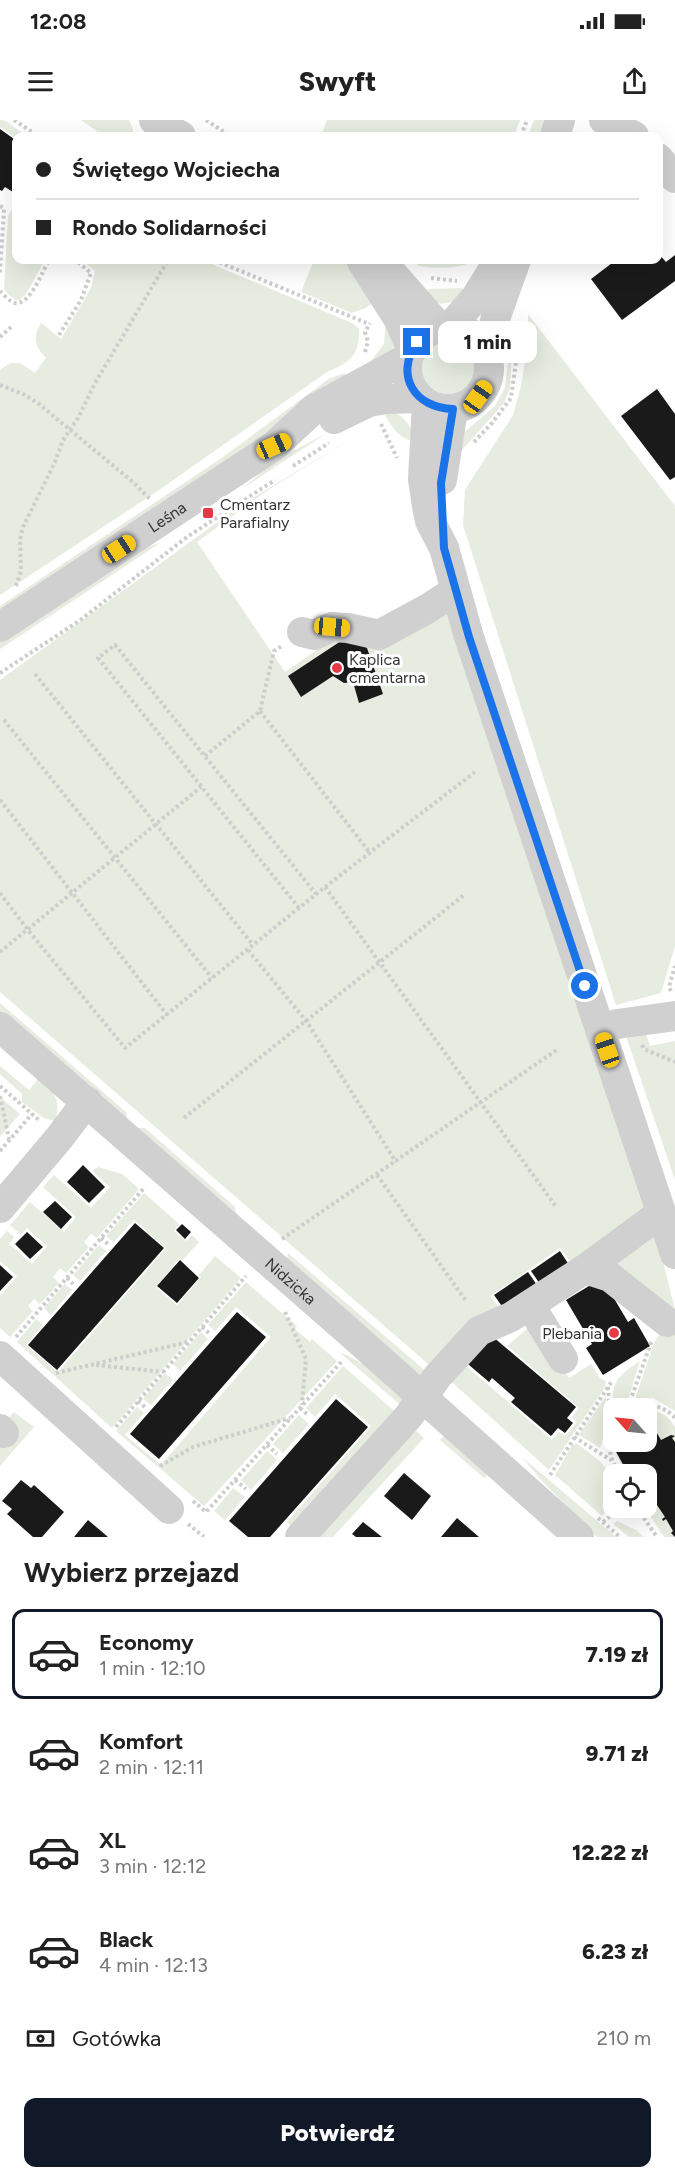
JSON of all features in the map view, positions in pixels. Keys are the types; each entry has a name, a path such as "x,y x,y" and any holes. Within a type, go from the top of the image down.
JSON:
{"street":[{"path":"155,120 174,132"},
{"path":"604,120 626,132"},
{"path":"663,164 675,178"},
{"path":"364,264 399,320 410,354 409,379 433,404 441,483 444,548 455,591 675,1254"},
{"path":"377,264 390,271 445,328 472,335 482,345 488,357"},
{"path":"274,446 314,410 410,354 424,336 445,328 476,297 497,264"},
{"path":"274,446 369,402 385,399 467,405 478,397 486,385 489,371 488,357 496,316 515,264"},
{"name":"Leśna","path":"0,627 274,446"},
{"path":"302,632 314,635 332,627 379,635 455,591"},
{"path":"600,1030 673,1005"},
{"name":"Nidzicka","path":"0,1027 421,1396 591,1529"},
{"path":"0,1208 87,1101"},
{"path":"300,1537 408,1417 421,1396 479,1331 511,1317 530,1305 585,1269 662,1213"},
{"path":"585,1269 610,1277 663,1318"},
{"path":"530,1305 563,1359"},
{"path":"6,1349 180,1503"}],"path":[{"path":"14,120 32,132"},
{"path":"206,120 224,132"},
{"path":"0,206 4,208 0,273"},
{"path":"0,291 13,303 21,303 27,299 47,264"},
{"path":"59,335 81,300 91,273 80,264"},
{"path":"15,590 21,571 20,540 23,527 55,462 63,440 166,264"},
{"path":"224,264 369,324"},
{"path":"428,278 466,281"},
{"path":"361,356 367,350 368,342 365,332 375,319"},
{"path":"0,337 11,327"},
{"path":"473,444 511,398 517,350"},
{"path":"0,385 25,395 39,404 134,483 151,500"},
{"path":"0,672 79,621 187,537"},
{"path":"205,756 260,711 274,651 302,632"},
{"path":"299,908 98,658 115,645 316,894"},
{"path":"35,674 253,945"},
{"path":"260,711 370,853"},
{"path":"4,720 212,978"},
{"path":"0,893 125,1048 316,894 475,772"},
{"path":"0,952 201,787"},
{"path":"0,800 167,1015"},
{"path":"325,887 557,1208"},
{"path":"184,1118 464,895"},
{"path":"248,950 307,1022 396,1162"},
{"path":"673,1005 669,987 675,966"},
{"path":"279,1242 558,1049"},
{"path":"0,1086 60,1137"},
{"path":"0,1096 10,1140"},
{"path":"0,1151 32,1114"},
{"path":"377,1175 466,1301"},
{"path":"6,1349 145,1187"},
{"path":"101,1238 108,1244"},
{"path":"113,1431 247,1276"},
{"path":"67,1278 74,1284"},
{"path":"284,1308 306,1359 301,1407 309,1416"},
{"path":"38,1311 44,1316"},
{"path":"631,1398 645,1357 663,1318"},
{"path":"202,1327 209,1333"},
{"path":"49,1375 189,1342"},
{"path":"180,1503 206,1512 343,1360"},
{"path":"94,1365 163,1372"},
{"path":"168,1366 174,1371"},
{"path":"550,1475 612,1381"},
{"path":"608,1386 609,1398"},
{"path":"138,1401 146,1407"},
{"path":"657,1407 671,1413 675,1418"},
{"path":"156,1469 193,1446 212,1443 291,1418"},
{"path":"574,1437 611,1460 614,1464"},
{"path":"267,1445 277,1454"},
{"path":"610,1452 611,1460"},
{"path":"235,1480 246,1489"},
{"path":"591,1529 606,1518"},
{"path":"644,1518 657,1537"}],"shaded area":[{"path":"0,120 4,120 21,132 12,132 12,135 0,127"},
{"path":"81,120 129,120 133,129 133,132 98,132"},
{"path":"327,120 520,120 516,132 322,132"},
{"path":"534,120 547,120 542,132 530,132"},
{"path":"12,210 12,264 43,264 26,294 20,300 15,300 4,290 8,216"},
{"path":"86,264 212,264 352,323 359,329 358,346 347,362 327,372 159,490 0,595 0,370 10,363 20,363 35,373 46,358 36,342 36,333 41,323 61,339 91,288 95,271"},
{"path":"312,264 347,264 375,301 366,308 352,313 301,292"},
{"path":"417,264 467,264 443,268"},
{"path":"461,288 469,292 445,304 434,302 420,294 429,289"},
{"path":"528,314 675,506 675,946 661,993 616,1005 463,525 465,490 513,415 521,386 528,344"},
{"path":"510,318 512,351 510,388 504,403 462,450 461,435 495,406 505,387 508,363 501,339"},
{"path":"386,320 395,340 394,349 367,366 384,344"},
{"path":"449,341 460,343 469,349 475,358 477,369 475,380 469,389 460,395 449,397 438,395 429,389 423,380 421,369 423,358 429,349 438,343"},
{"path":"345,373 347,379 262,440 0,613 0,606 223,457 330,378"},
{"path":"380,407 394,412 408,423 415,442 398,433"},
{"path":"327,433 243,488 276,460"},
{"path":"357,435 268,490 197,542 285,672 343,632 373,649 446,611 646,1215 574,1267 560,1248 491,1296 501,1311 435,1370 0,992 0,680 241,505"},
{"path":"160,543 0,649 0,643 143,548"},
{"path":"0,1003 126,1112 127,1119 0,1014"},
{"path":"644,1028 650,1046 675,1041 675,1180 626,1036"},
{"path":"0,1066 29,1090 39,1078 44,1083 57,1102 55,1121 44,1118 22,1102 22,1094 0,1074"},
{"path":"0,1097 20,1114 0,1137"},
{"path":"136,1128 145,1128 235,1207 236,1213"},
{"path":"98,1167 122,1174 139,1189 97,1238 91,1234 84,1242 89,1247 66,1273 60,1268 53,1277 59,1283 40,1304 34,1299 28,1306 33,1311 10,1337 0,1328 0,1296 17,1276 0,1261 0,1239 7,1231 14,1237 9,1244 32,1264 47,1246 27,1228 21,1235 10,1225 30,1202 64,1232 76,1217 43,1187 54,1175 91,1208 110,1187 92,1171"},
{"path":"144,1193 179,1224 174,1231 186,1241 192,1235 199,1242 182,1261 179,1259 156,1287 177,1305 201,1277 199,1275 215,1256 241,1278 112,1428 17,1342 36,1319 43,1325 26,1345 58,1372 166,1248 134,1220 114,1242 106,1236"},
{"path":"654,1225 675,1310 675,1411 657,1400 657,1398 635,1398 654,1343 670,1318 602,1261"},
{"path":"99,1245 106,1251 80,1281 73,1275"},
{"path":"288,1253 429,1374 424,1379 286,1263"},
{"path":"246,1282 297,1326 295,1329 310,1342 312,1339 337,1361 204,1506 116,1431 137,1407 144,1413 125,1435 161,1465 271,1337 236,1307 215,1331 208,1325"},
{"path":"65,1284 72,1290 51,1315 44,1308"},
{"path":"528,1328 569,1378 591,1364 600,1378 606,1381 605,1387 549,1470 444,1375 459,1360 552,1440 559,1432 565,1436 577,1422 572,1417 579,1408 507,1346"},
{"path":"201,1332 208,1339 180,1371 173,1364"},
{"path":"339,1352 367,1366 407,1398 405,1409"},
{"path":"640,1361 629,1398 613,1398 614,1387 625,1372"},
{"path":"343,1366 401,1417 294,1528 287,1522 371,1426 335,1394 315,1417 306,1408"},
{"path":"165,1373 173,1380 151,1405 143,1399"},
{"path":"603,1400 603,1439 600,1448 579,1435"},
{"path":"657,1411 670,1419 675,1427 675,1537 664,1537 652,1518 657,1518 657,1464 622,1464 615,1452 657,1452"},
{"path":"14,1412 34,1427 0,1466 3,1424"},
{"path":"299,1415 309,1424 283,1453 273,1444"},
{"path":"411,1426 424,1438 333,1537 310,1537"},
{"path":"445,1435 488,1474 484,1478 440,1440"},
{"path":"576,1443 603,1465 602,1516 555,1475 572,1445"},
{"path":"267,1451 277,1460 251,1490 241,1480"},
{"path":"522,1457 616,1537 597,1537 542,1481"},
{"path":"233,1488 245,1497 225,1520 214,1511"},
{"path":"617,1521 636,1530 644,1537 629,1537 613,1524"}],"building":[{"path":"0,129 12,138 12,191 5,187 2,191 0,190"},
{"path":"675,255 675,281 622,320 591,279 611,264 663,264 663,259 666,262"},
{"path":"657,389 675,414 675,477 670,480 621,416"},
{"name":"Kaplica cmentarna","path":"341,641 363,645 367,648 383,694 359,703 353,682 344,683 333,676 301,697 288,676"},
{"path":"83,1165 105,1187 89,1203 67,1182"},
{"path":"55,1201 72,1217 61,1229 43,1212"},
{"path":"135,1223 164,1248 57,1370 28,1345"},
{"path":"182,1224 191,1232 185,1239 176,1230"},
{"path":"27,1232 43,1247 30,1259 15,1244"},
{"path":"560,1251 571,1268 542,1287 531,1271"},
{"path":"180,1260 199,1278 177,1303 157,1286"},
{"path":"0,1265 13,1277 0,1291"},
{"path":"528,1272 539,1288 506,1312 494,1295"},
{"name":"Plebania","path":"602,1278 628,1322 634,1318 650,1346 603,1375 586,1348 592,1344 566,1300"},
{"path":"237,1312 266,1337 159,1459 130,1434"},
{"path":"486,1331 576,1407 567,1418 573,1423 565,1433 558,1428 551,1436 511,1402 515,1398 492,1378 489,1382 462,1359"},
{"path":"336,1399 368,1427 270,1537 248,1537 229,1521"},
{"path":"657,1433 661,1440 671,1435 675,1436 672,1438 675,1442 675,1537 666,1519 663,1521 665,1517 657,1505 657,1464 623,1464 616,1452 657,1452"},
{"path":"404,1473 431,1496 412,1520 384,1496"},
{"path":"21,1480 31,1488 34,1485 64,1512 42,1537 33,1537 7,1514 12,1509 2,1501"},
{"path":"457,1518 479,1537 441,1537"},
{"path":"88,1520 108,1537 74,1537"},
{"path":"363,1522 382,1537 356,1537 352,1534"}],"place":[{"name":"Cmentarz Parafialny","path":"208,513"},
{"name":"Kaplica cmentarna","path":"337,668"},
{"name":"Plebania","path":"614,1333"}],"route":[{"path":"417,342 408,358 407,369 413,389 427,404 440,409 453,409 441,483 444,548 469,637 585,986"}]}
